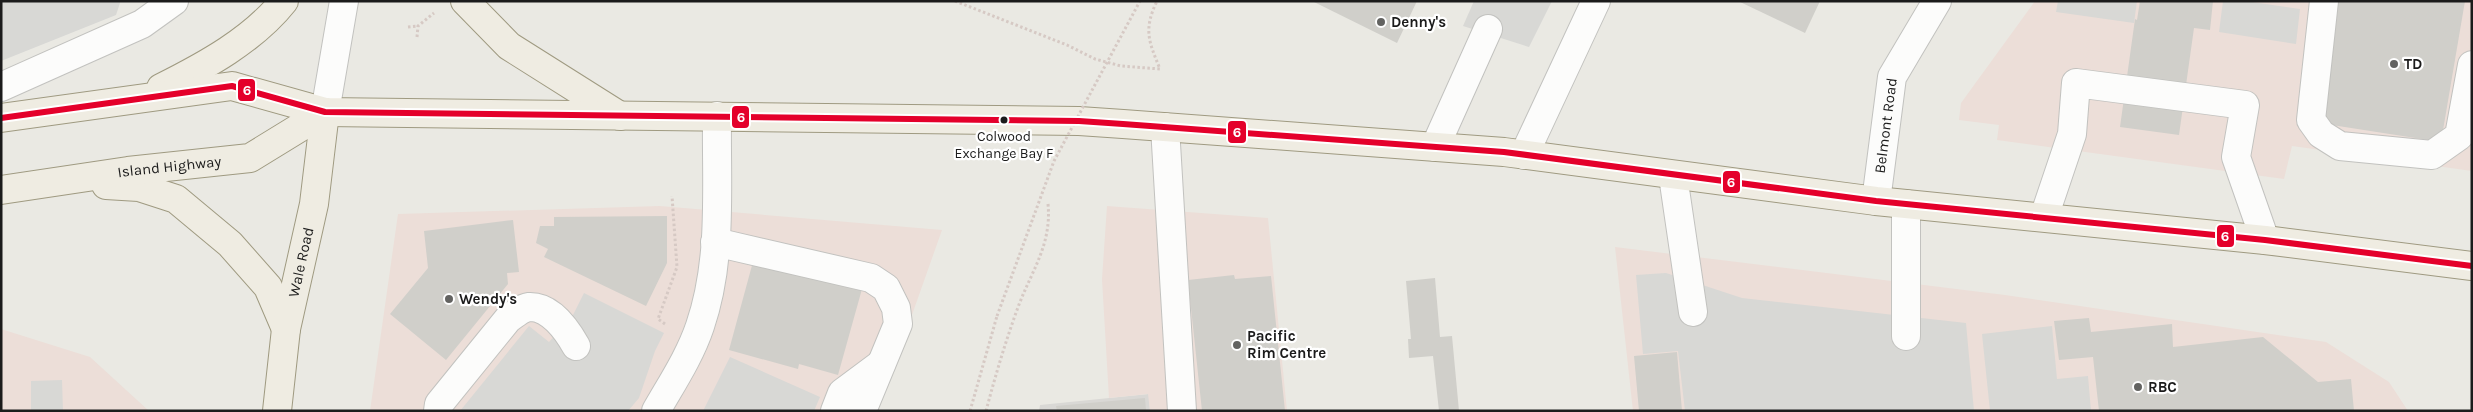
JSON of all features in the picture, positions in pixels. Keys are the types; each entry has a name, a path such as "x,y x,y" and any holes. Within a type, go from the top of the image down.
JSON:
{"main road":[{"path":"137,99 199,69 248,35 284,1"},
{"path":"466,1 509,46 620,116"},
{"path":"1,118 232,86 326,112 1079,121 1524,154 1673,176 1876,201 2266,240 2472,266"},
{"name":"Island Highway","path":"1,190 128,171 250,158 326,112"},
{"name":"Wale Road","path":"277,411 286,329 314,204 326,112"},
{"path":"58,181 139,187 176,199 230,244 268,287 286,329"}],"street":[{"path":"1,87 142,24 174,1"},
{"path":"326,112 344,1"},
{"path":"1524,154 1596,1"},
{"name":"Belmont Road","path":"1876,201 1892,77 1937,1"},
{"path":"2324,1 2311,120 2320,134 2340,146 2432,155 2459,136 2472,65"},
{"path":"1436,147 1488,29"},
{"path":"2044,218 2072,134 2076,83 2245,105 2236,158 2266,240"},
{"path":"656,411 688,355 700,328 709,297 714,266 717,116"},
{"path":"1165,127 1182,411"},
{"path":"1673,176 1693,312"},
{"path":"1906,204 1906,336"},
{"path":"715,242 871,278 886,288 896,308 898,324 862,411"},
{"path":"438,411 440,404 452,388 508,320 528,307 539,309 564,326 576,346"},
{"path":"835,411 842,393 881,364"}],"path":[{"path":"956,1 1067,45 1095,59 1121,66 1160,70 1150,43 1148,19 1157,1"},
{"path":"970,411 998,316 1054,161 1140,1"},
{"path":"408,26 418,26 438,10"},
{"path":"418,26 418,37"},
{"path":"986,411 1017,309 1046,244 1050,223 1048,204"}],"shaded area":[{"path":"1,1 120,1 120,3 116,15 1,61"},
{"path":"1474,1 1552,1 1529,47 1463,26"},
{"path":"2035,1 2472,1 2472,171 2292,146 2284,179 1997,140 1999,125 1959,120 1961,103"},
{"path":"2058,1 2137,1 2134,23 2056,12"},
{"path":"2223,1 2245,1 2300,9 2296,44 2219,32"},
{"path":"660,206 942,230 878,411 370,411 398,214"},
{"path":"1107,206 1268,218 1287,411 1150,411 1148,394 1109,398 1102,279"},
{"path":"1615,247 2005,295 2326,342 2389,382 2408,411 1633,411"},
{"path":"1666,273 1742,298 1966,323 1974,411 1685,411 1678,351 1643,354 1636,275"},
{"path":"584,293 664,333 655,351 639,398 628,411 460,411 529,326 549,342 572,317"},
{"path":"2052,326 2057,379 2088,376 2091,411 1990,411 1982,334"},
{"path":"1,329 90,357 149,411 1,411"},
{"path":"730,357 820,397 814,411 703,411"},
{"path":"62,380 63,411 31,411 31,381"},
{"path":"1149,394 1150,411 1039,411 1040,405"}],"building":[{"name":"Denny's","path":"1312,1 1417,1 1397,43"},
{"path":"1738,1 1820,1 1805,33"},
{"path":"2140,1 2213,1 2210,30 2194,28 2179,135 2120,127 2135,19 2137,20"},
{"path":"2336,1 2465,1 2441,142 2319,123"},
{"path":"667,216 667,263 646,306 544,257 548,249 536,243 540,226 554,226 554,217"},
{"name":"Wendy's","path":"513,220 519,272 507,273 508,284 446,360 390,314 428,268 424,231"},
{"path":"754,258 862,289 838,375 799,364 798,369 729,350"},
{"name":"Pacific Rim Centre","path":"1234,275 1235,279 1271,276 1285,411 1202,411 1188,280"},
{"path":"1435,278 1440,337 1452,336 1459,411 1439,411 1433,356 1409,358 1408,339 1411,339 1406,281"},
{"path":"2089,318 2091,332 2172,324 2173,347 2263,337 2318,382 2351,379 2354,411 2099,411 2093,357 2059,360 2054,321"},
{"path":"1677,352 1682,411 1639,411 1634,356"},
{"path":"1145,398 1146,411 1057,411 1056,406"}],"transit line":[{"name":"6","path":"1,118 232,86 325,112 1079,121 1504,152 1876,201 2265,240 2472,266"}],"place":[{"name":"Denny's","path":"1381,22"},
{"name":"TD","path":"2394,64"},
{"name":"Colwood Exchange Bay F","path":"1004,120"},
{"name":"Wendy's","path":"449,299"},
{"name":"Pacific Rim Centre","path":"1237,345"},
{"name":"RBC","path":"2138,387"}]}
